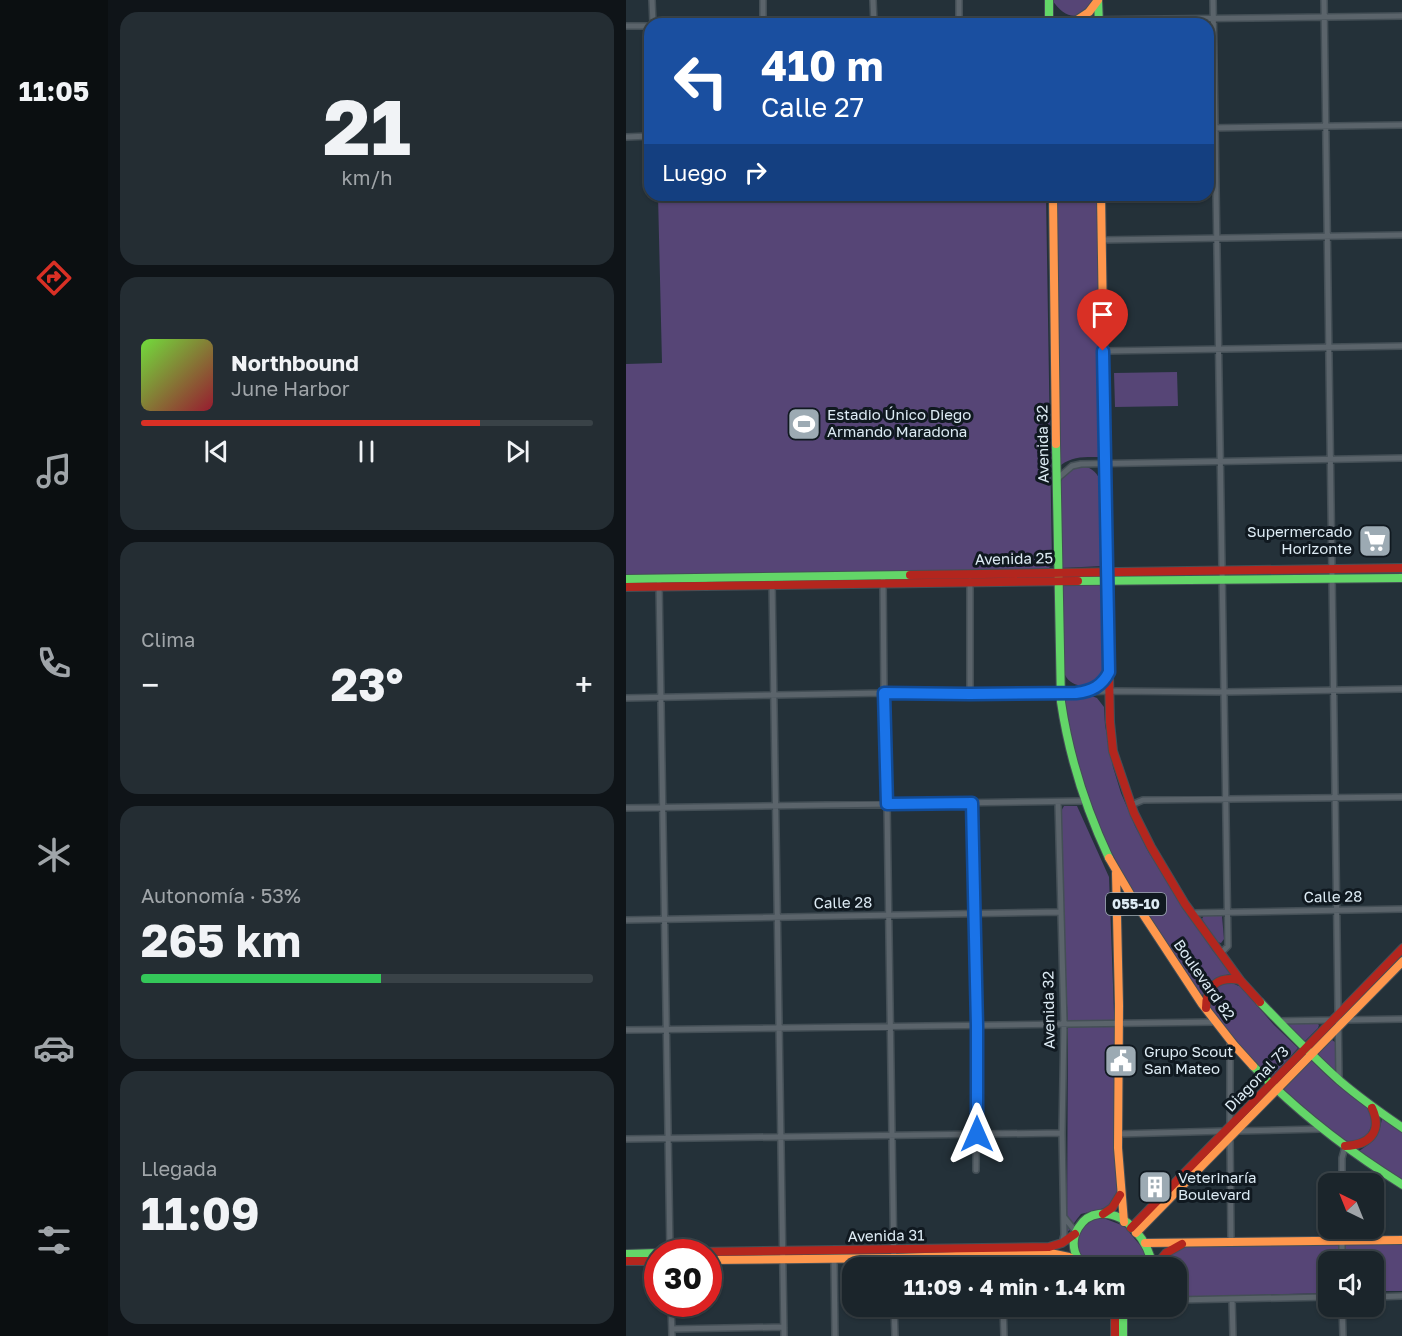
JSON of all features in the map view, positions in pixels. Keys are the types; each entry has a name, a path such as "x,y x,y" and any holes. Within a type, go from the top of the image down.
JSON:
{"main road":[{"path":"1049,0 1049,18"},
{"path":"1080,18 1089,12 1098,0"},
{"path":"1098,0 1099,18"},
{"name":"Avenida 32","path":"1053,201 1060,693"},
{"name":"055-10","path":"1100,201 1109,691"},
{"name":"Avenida 25","path":"626,579 658,582 772,581 970,578 1108,571 1403,568"},
{"name":"Avenida 25","path":"970,578 1060,582 1403,578"},
{"name":"Avenida 25","path":"626,587 658,582"},
{"path":"1087,692 1100,685 1109,672"},
{"name":"Boulevard 82","path":"1109,691 1113,751 1131,805 1151,847 1192,913 1240,980 1276,1021 1340,1081 1403,1128"},
{"name":"Boulevard 82","path":"1060,693 1066,733 1085,801 1115,870 1206,1009 1230,1040 1274,1087 1322,1129 1403,1185"},
{"path":"1115,870 1119,1024 1118,1134 1120,1194 1124,1222"},
{"path":"1116,912 1139,909"},
{"name":"Diagonal 73","path":"1134,1230 1339,1020 1403,948"},
{"name":"Diagonal 73","path":"1339,1020 1403,962"},
{"path":"1206,1009 1207,994 1215,983 1227,978 1240,980"},
{"path":"1345,1146 1359,1146 1371,1137 1376,1119 1370,1105"},
{"path":"1103,1214 1116,1204 1120,1194"},
{"path":"1103,1214 1124,1222 1134,1230 1145,1243 1151,1257"},
{"name":"Avenida 31","path":"722,1259 784,1255 1002,1251 1049,1247 1062,1243 1075,1233 1087,1218 1103,1214"},
{"path":"1075,1233 1073,1246 1078,1257"},
{"path":"1145,1243 1403,1240"},
{"path":"1163,1257 1185,1243"},
{"name":"Avenida 31","path":"1002,1251 1056,1254 1069,1257"},
{"path":"626,1254 644,1253"},
{"name":"Avenida 31","path":"722,1253 834,1258 894,1254"},
{"path":"626,1261 644,1261"},
{"path":"1115,1317 1115,1336"},
{"path":"1123,1317 1123,1336"}],"street":[{"path":"651,18 652,0"},
{"path":"762,0 762,18"},
{"path":"873,0 874,18"},
{"path":"959,0 959,18"},
{"path":"1213,0 1213,18 1403,16"},
{"path":"1324,0 1340,1081"},
{"path":"626,26 644,25"},
{"path":"1214,128 1403,125"},
{"path":"626,137 644,136"},
{"path":"1214,183 1217,238 1228,946 1221,952"},
{"path":"1101,240 1403,235"},
{"path":"1103,351 1403,346"},
{"path":"1057,479 1072,466 1105,462 1403,458"},
{"path":"970,578 970,694"},
{"path":"883,579 894,1254"},
{"path":"772,581 784,1336"},
{"path":"658,582 670,1239"},
{"path":"626,698 884,693 1403,689"},
{"path":"1131,805 1143,800 1403,796"},
{"path":"626,808 1085,801"},
{"name":"Avenida 32","path":"1058,802 1064,1024 1062,1132 1064,1235 1062,1243"},
{"path":"972,803 977,1026 976,1170"},
{"name":"Calle 28","path":"1192,913 1403,909"},
{"name":"Calle 28","path":"626,920 1061,912"},
{"path":"1276,1021 1403,1019"},
{"path":"626,1030 1216,1022"},
{"path":"1230,1040 1231,1242"},
{"path":"1118,1134 1322,1129"},
{"path":"626,1139 1062,1132"},
{"path":"1342,1173 1345,1146"},
{"path":"1064,1217 1075,1233"},
{"path":"1342,1240 1342,1251"},
{"path":"1002,1251 1002,1257"},
{"path":"834,1258 835,1336"},
{"path":"1384,1297 1403,1296"},
{"path":"1187,1300 1318,1297"},
{"path":"1232,1299 1233,1336"},
{"path":"672,1317 672,1336"},
{"path":"894,1317 895,1336"},
{"path":"1003,1317 1004,1336"},
{"path":"1343,1317 1343,1336"},
{"path":"672,1329 784,1327"}],"shaded area":[{"path":"1052,0 1094,0 1084,12 1073,16 1063,12"},
{"path":"658,201 1046,201 1052,565 1048,569 626,575 626,364 662,363"},
{"path":"1055,201 1097,201 1101,456 1075,459 1061,465"},
{"path":"1177,372 1178,406 1115,407 1114,373"},
{"path":"1082,466 1094,472 1101,484 1103,566 1061,568 1060,484 1068,472"},
{"path":"1062,584 1103,584 1104,668 1102,676 1088,685 1072,683 1068,680 1062,666"},
{"path":"1089,695 1097,698 1104,707 1113,767 1135,826 1149,853 1213,951 1231,974 1213,980 1202,996 1134,894 1103,837 1076,760 1063,696"},
{"path":"1064,806 1077,806 1109,877 1119,1147 1115,1200 1105,1208 1081,1214 1067,1233 1068,1031 1060,813"},
{"path":"1204,915 1222,916 1224,939 1221,943 1217,942 1202,919"},
{"path":"1226,983 1241,987 1274,1025 1298,1048 1270,1079 1213,1013 1210,1003 1212,994 1214,990"},
{"path":"1316,1022 1319,1025 1318,1028 1305,1041 1300,1040 1283,1023"},
{"path":"1329,1040 1335,1042 1335,1072 1317,1056 1318,1051"},
{"path":"1311,1060 1334,1082 1361,1102 1371,1114 1371,1128 1363,1138 1357,1141 1343,1139 1319,1122 1282,1089"},
{"path":"1382,1118 1402,1132 1402,1182 1359,1151 1375,1138"},
{"path":"1090,1218 1106,1219 1124,1226 1144,1250 1145,1257 1081,1257 1074,1236"},
{"path":"1402,1243 1402,1291 1384,1291 1384,1251 1318,1251 1318,1293 1187,1297 1187,1257 1167,1257 1177,1247"}],"traffic: fast":[{"path":"1049,0 1049,18"},
{"path":"1098,0 1099,18"},
{"path":"1056,444 1061,702 1079,782 1109,858"},
{"path":"626,579 910,575"},
{"path":"1078,581 1403,578"},
{"path":"1260,1002 1340,1081 1403,1128"},
{"path":"1253,1066 1324,1130 1403,1185"},
{"path":"1078,1257 1074,1240 1078,1228 1087,1219 1099,1214 1109,1214 1128,1223 1142,1239 1151,1257"},
{"path":"626,1254 644,1253"},
{"path":"1123,1317 1123,1336"}],"traffic: slow":[{"path":"1080,18 1089,12 1098,0"},
{"path":"1053,201 1056,444"},
{"path":"1101,201 1107,577"},
{"path":"1109,858 1202,1004 1253,1066"},
{"path":"1116,873 1119,1005 1118,1148 1124,1222"},
{"path":"1116,912 1139,909"},
{"path":"1136,1233 1403,961"},
{"path":"1145,1243 1403,1240"},
{"path":"925,1257 1050,1253 1069,1257"},
{"path":"722,1260 842,1259"}],"traffic: jam":[{"path":"910,575 1403,568"},
{"path":"1107,577 1110,722 1113,751 1134,813 1185,904 1240,980 1260,1002"},
{"path":"626,587 1078,581"},
{"path":"1087,692 1100,685 1109,672"},
{"path":"1131,1228 1403,948"},
{"path":"1206,1008 1208,994 1215,984 1225,980 1240,980"},
{"path":"1345,1146 1361,1143 1372,1136 1376,1124 1372,1108"},
{"path":"1103,1214 1112,1208 1120,1195"},
{"path":"722,1252 1049,1247 1062,1243 1075,1234"},
{"path":"1163,1257 1182,1244"},
{"path":"626,1261 644,1261"},
{"path":"1115,1317 1115,1336"}],"place":[{"name":"Estadio Único Diego Armando Maradona","path":"804,424"},
{"name":"Supermercado Horizonte","path":"1375,541"},
{"name":"Grupo Scout San Mateo","path":"1121,1061"},
{"name":"Veterinaría Boulevard","path":"1155,1187"}],"route":[{"path":"977,1134 972,803 887,804 884,693 1087,692 1100,685 1109,672 1103,351"}]}
